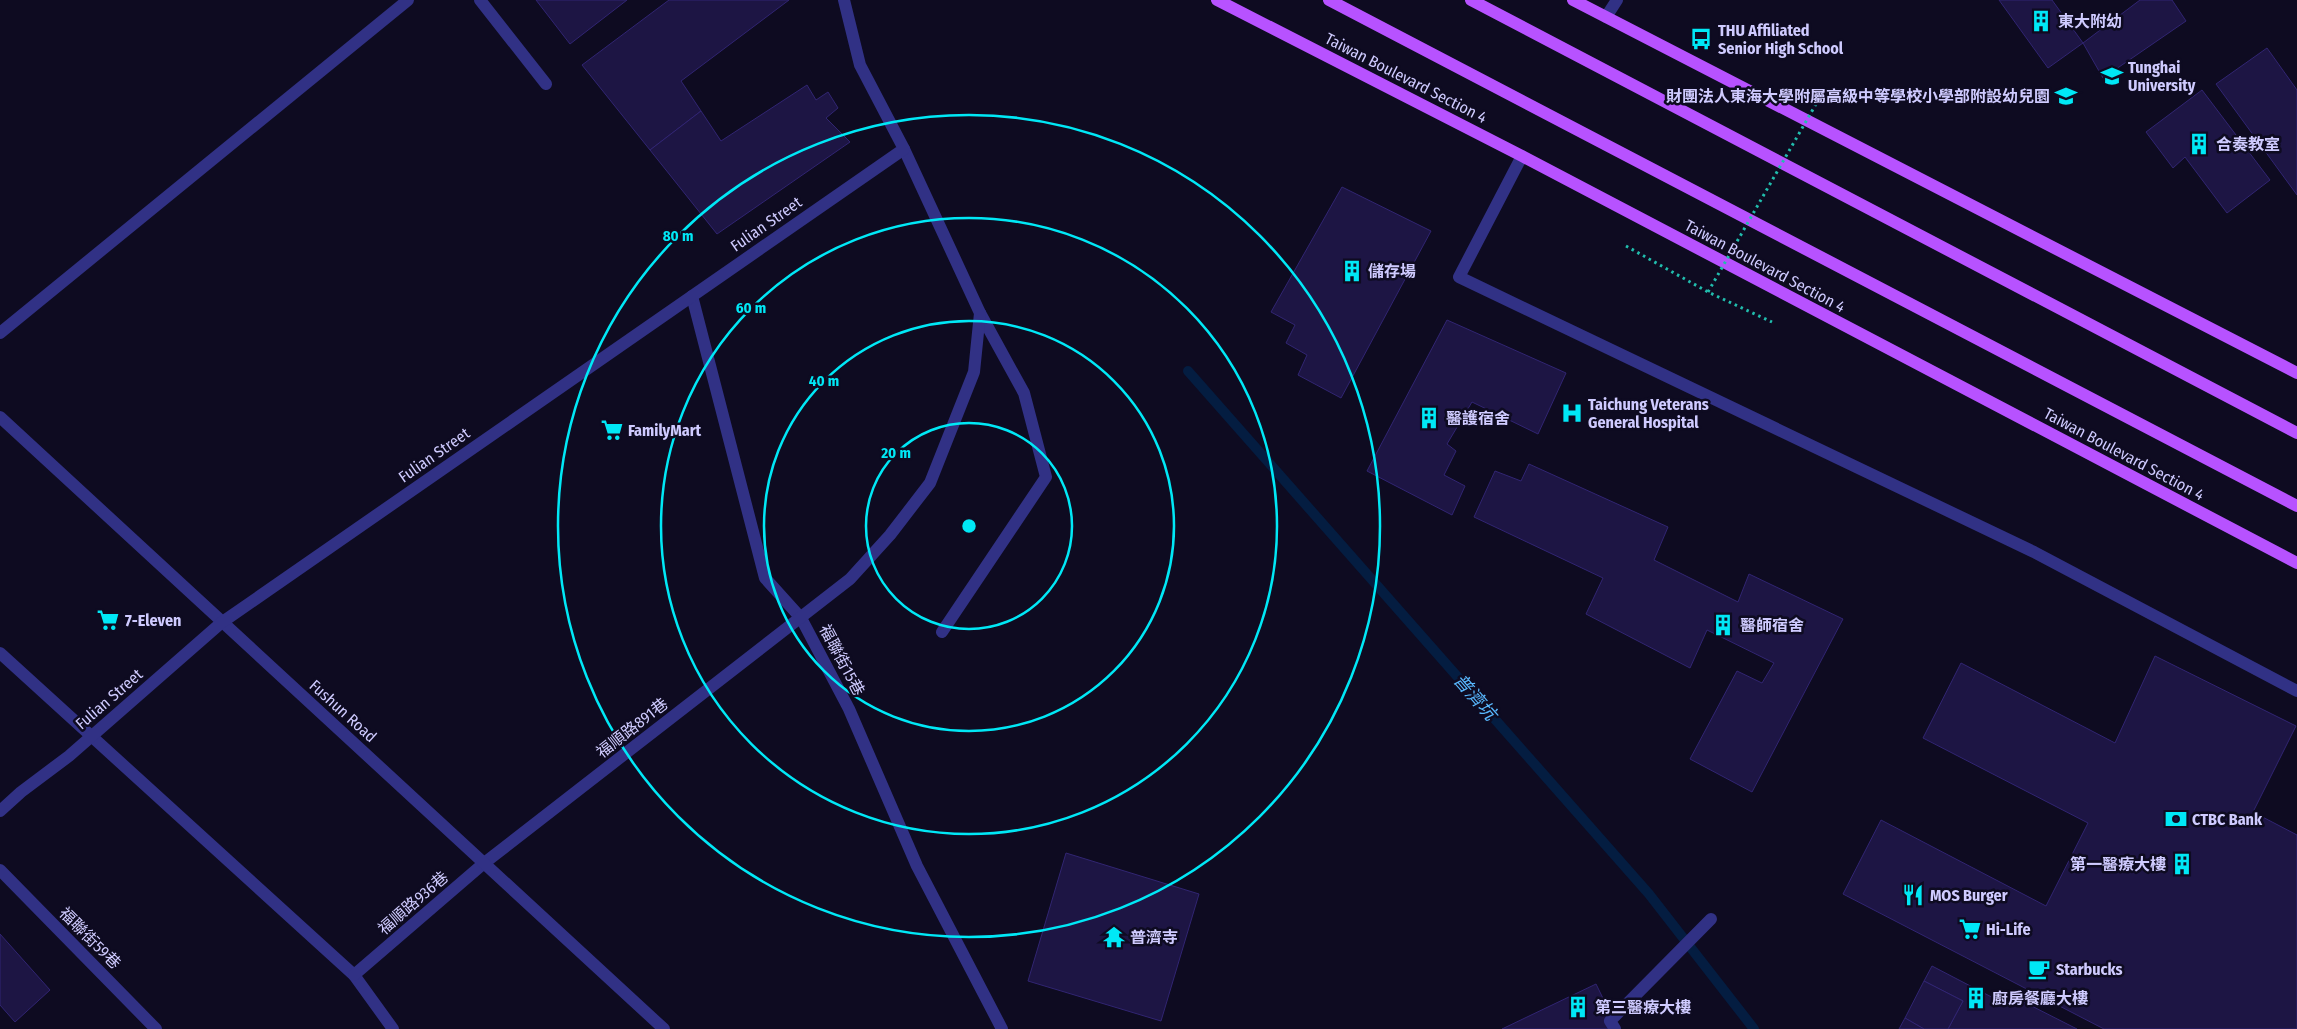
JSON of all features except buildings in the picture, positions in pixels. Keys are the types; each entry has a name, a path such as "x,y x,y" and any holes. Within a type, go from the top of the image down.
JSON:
{"main road":[{"name":"Taiwan Boulevard Section 4","path":"1217,0 1522,156 2297,564"},
{"name":"Taiwan Boulevard Section 4","path":"1329,0 2297,506"},
{"path":"1471,0 2297,433"},
{"path":"1573,0 2297,373"}],"street":[{"path":"0,333 408,0"},
{"path":"480,0 546,84"},
{"path":"844,0 860,65 904,149 980,314 1024,393 1046,477 942,632"},
{"path":"1606,17 1617,0"},
{"name":"Fulian Street","path":"0,811 69,756 221,623 904,149"},
{"path":"1522,156 1460,277 2034,552 2297,690"},
{"name":"福聯街15巷","path":"692,296 765,578 802,618 849,708 917,866 1002,1029"},
{"name":"福順路891巷","path":"483,864 802,618 850,579 890,535 930,483 974,372 980,314"},
{"name":"Fushun Road","path":"0,417 221,623 337,727 483,864 664,1029"},
{"path":"0,653 90,736 359,971 393,1029"},
{"name":"福順路936巷","path":"359,971 483,864"},
{"name":"福聯街59巷","path":"0,870 156,1029"},
{"path":"1615,1029 1610,1021 1711,918"}],"path":[{"path":"1708,292 1820,98"},
{"path":"1626,246 1708,292 1772,322"}],"waterway":[{"name":"普濟坑","path":"1188,371 1649,894 1754,1029"}],"place":[{"name":"東大附幼","path":"2041,21"},
{"name":"THU Affiliated Senior High School","path":"1701,39"},
{"name":"Tunghai University","path":"2112,76"},
{"name":"財團法人東海大學附屬高級中等學校小學部附設幼兒園","path":"2066,96"},
{"name":"合奏教室","path":"2199,144"},
{"name":"儲存場","path":"1352,271"},
{"name":"Taichung Veterans General Hospital","path":"1572,413"},
{"name":"醫護宿舍","path":"1429,418"},
{"name":"FamilyMart","path":"612,430"},
{"name":"7-Eleven","path":"108,620"},
{"name":"醫師宿舍","path":"1723,625"},
{"name":"CTBC Bank","path":"2176,819"},
{"name":"第一醫療大樓","path":"2182,864"},
{"name":"MOS Burger","path":"1913,895"},
{"name":"Hi-Life","path":"1970,929"},
{"name":"普濟寺","path":"1114,937"},
{"name":"Starbucks","path":"2039,969"},
{"name":"廚房餐廳大樓","path":"1976,998"},
{"name":"第三醫療大樓","path":"1578,1007"}]}
